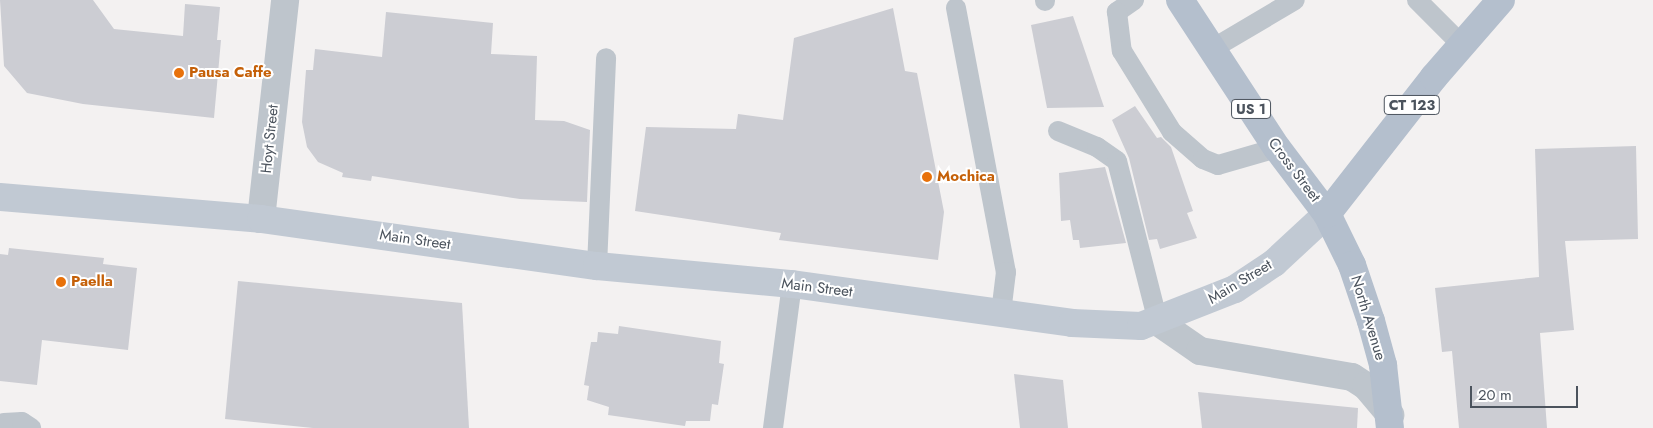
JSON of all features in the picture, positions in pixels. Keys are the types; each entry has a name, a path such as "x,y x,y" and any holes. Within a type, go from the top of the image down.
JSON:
{"main road":[{"name":"Cross Street","path":"1180,0 1277,148 1327,214"},
{"name":"Main Street","path":"0,198 261,218 597,266 792,284 1072,323 1141,326 1158,322 1235,288 1274,262 1327,214 1461,44 1501,0"},
{"name":"North Avenue","path":"1327,214 1352,265 1371,321 1390,421"}],"street":[{"name":"Hoyt Street","path":"261,218 285,0"},
{"path":"1158,322 1200,351 1352,377 1366,386 1390,421"}],"lane":[{"path":"1134,0 1117,12 1122,51 1172,132 1203,159 1218,165 1277,148"},
{"path":"1212,49 1295,0"},
{"path":"1417,0 1461,44"},
{"path":"956,8 1006,272 1001,313"},
{"path":"597,266 606,58"},
{"path":"1058,131 1098,147 1117,161 1158,322"},
{"path":"773,428 792,284"},
{"path":"4,423 22,422 31,428"}],"building":[{"path":"0,0 93,0 114,29 183,36 185,4 220,7 217,40 221,40 214,118 83,104 27,93 4,66"},
{"path":"893,8 905,71 917,73 944,212 938,260 779,240 781,233 635,211 646,127 736,129 738,114 783,120 794,38"},
{"path":"386,12 493,23 491,54 537,56 535,120 564,121 590,130 587,202 520,199 372,176 371,181 342,177 343,173 318,162 307,147 302,122 306,70 313,70 315,49 382,57"},
{"path":"1073,16 1104,107 1047,108 1031,25"},
{"path":"1135,106 1157,138 1161,137 1171,147 1193,211 1187,213 1197,238 1160,249 1157,239 1149,240 1129,158 1112,120"},
{"path":"1636,146 1638,239 1565,241 1574,330 1540,333 1547,428 1459,428 1452,351 1442,352 1435,288 1539,277 1535,149"},
{"path":"1105,167 1126,243 1080,248 1079,240 1073,240 1070,220 1061,221 1059,173"},
{"path":"9,248 104,258 103,264 137,268 128,350 42,340 37,385 0,381 0,254 8,255"},
{"path":"238,281 462,303 469,428 313,428 225,419"},
{"path":"619,326 721,341 719,363 724,364 718,405 712,404 710,421 686,421 685,426 608,415 609,407 587,400 589,386 584,385 591,342 597,342 598,332 618,334"},
{"path":"1014,374 1063,380 1068,428 1020,428"},
{"path":"1198,392 1358,408 1357,428 1202,428"}],"place":[{"name":"Pausa Caffe","path":"179,73"},
{"name":"Mochica","path":"927,177"},
{"name":"Paella","path":"61,282"}]}
